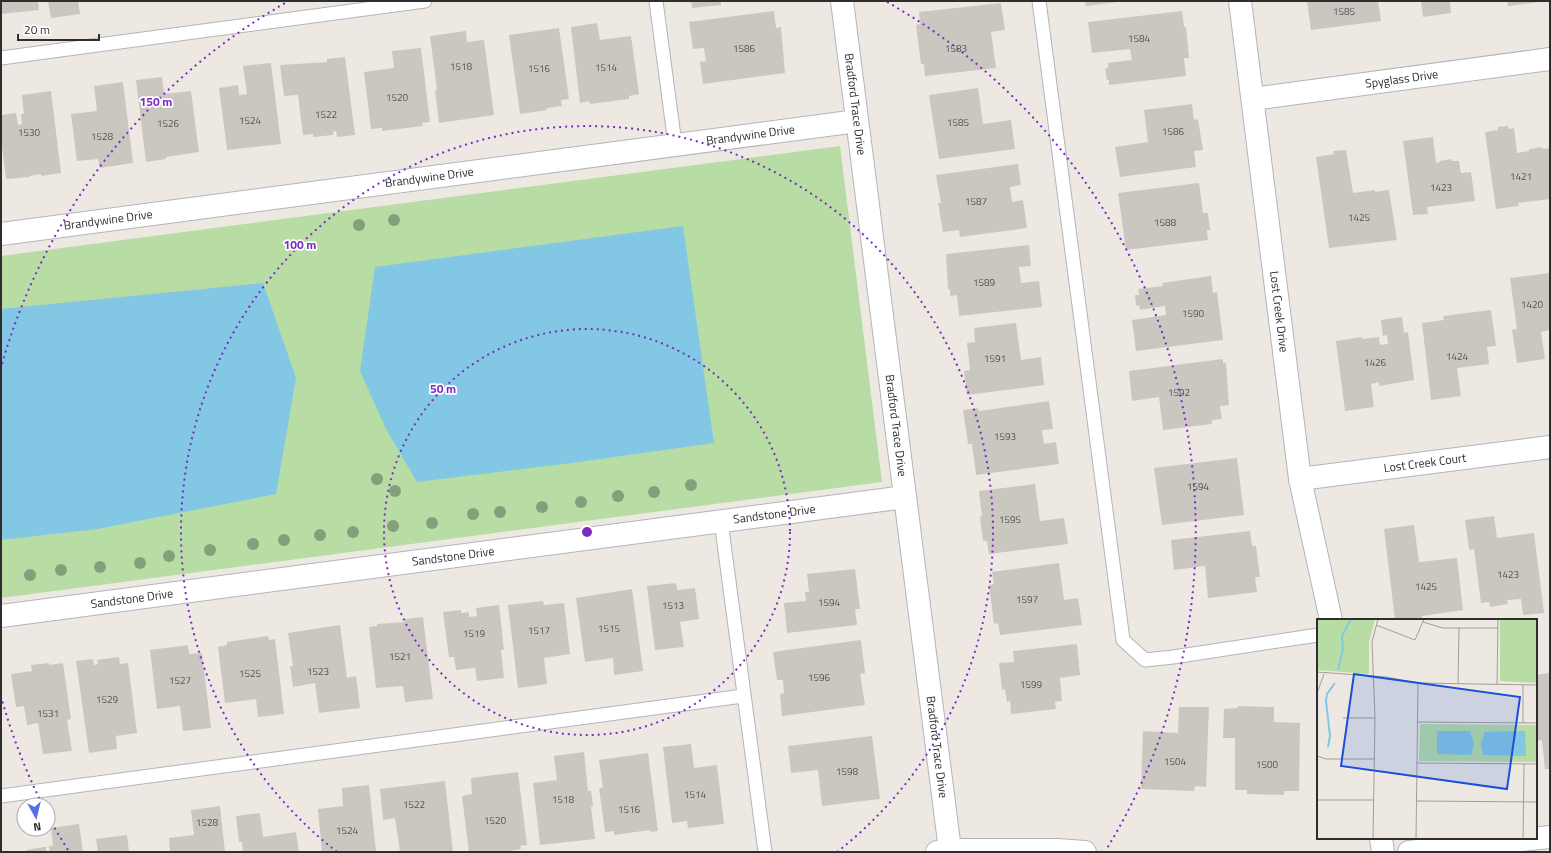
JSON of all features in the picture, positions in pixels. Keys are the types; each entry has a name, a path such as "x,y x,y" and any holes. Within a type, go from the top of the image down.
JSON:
{"street":[{"name":"Bradford Trace Drive","path":"842,1 905,497 943,851"},
{"name":"Lost Creek Drive","path":"1240,1 1300,479 1331,619"},
{"name":"Spyglass Drive","path":"1252,99 1550,59"},
{"name":"Brandywine Drive","path":"1,234 857,121"},
{"name":"Lost Creek Court","path":"1300,479 1550,447"},
{"name":"Sandstone Drive","path":"1,616 905,497"},
{"path":"1537,838 1550,837"},
{"path":"1381,839 1383,852"},
{"path":"1409,852 1531,839"},
{"path":"943,851 1057,850 1085,852"}],"lane":[{"path":"1,58 425,1"},
{"path":"656,1 675,144"},
{"path":"1039,1 1123,640 1145,660 1317,635"},
{"path":"721,521 743,696 765,852"},
{"path":"1,796 743,696"}],"green space":[{"path":"840,146 882,482 1,598 1,256"}],"water":[{"path":"683,226 714,443 564,464 417,482 386,429 360,371 375,267"},
{"path":"263,283 296,378 276,494 97,529 1,540 1,309"}],"building":[{"path":"1,1 38,1 39,10 1,14"},
{"path":"48,1 78,1 80,14 51,18"},
{"path":"691,1 721,1 721,5 692,8"},
{"path":"1085,1 1118,1 1118,2 1086,6"},
{"path":"1307,1 1378,1 1381,21 1311,30"},
{"path":"1421,1 1450,1 1451,13 1423,17"},
{"path":"1507,1 1540,1 1540,2 1508,6"},
{"path":"1001,3 1005,30 991,32 996,68 925,76 924,64 921,64 916,25 920,24 919,12"},
{"path":"774,11 776,28 781,27 785,73 703,84 700,62 706,61 704,48 693,49 689,22"},
{"path":"1182,11 1184,27 1186,27 1189,58 1184,58 1186,76 1109,85 1105,68 1108,68 1108,63 1132,60 1130,49 1092,53 1088,22"},
{"path":"597,23 600,40 631,36 639,94 629,96 629,99 590,104 589,101 580,103 571,27"},
{"path":"559,28 569,99 561,100 562,106 520,114 509,35"},
{"path":"466,31 467,42 484,40 494,115 439,123 435,90 437,90 430,36"},
{"path":"421,48 430,122 422,123 423,126 382,131 382,128 371,129 364,72 394,68 392,51"},
{"path":"345,57 355,135 337,137 336,131 333,132 333,135 313,137 313,134 303,135 298,95 284,96 280,65 327,62 327,59"},
{"path":"271,63 281,144 227,150 219,88 238,85 239,95 247,94 243,66"},
{"path":"162,77 164,94 191,91 199,152 166,157 166,159 146,162 136,80"},
{"path":"123,82 133,163 100,168 98,159 77,161 71,114 97,111 94,86"},
{"path":"978,88 983,124 1011,120 1015,149 939,159 929,95"},
{"path":"51,91 61,173 6,179 1,139 1,115 16,113 18,125 22,124 21,114 24,114 22,95"},
{"path":"1192,104 1194,120 1198,119 1203,150 1194,151 1196,167 1120,177 1115,147 1148,142 1144,110"},
{"path":"1508,126 1509,129 1514,128 1517,153 1542,147 1542,149 1550,148 1550,199 1518,203 1519,206 1496,209 1485,132 1498,130 1498,127"},
{"path":"1433,137 1436,163 1451,159 1452,161 1459,161 1461,173 1471,172 1475,201 1427,207 1428,214 1413,215 1403,141"},
{"path":"1346,150 1353,193 1389,190 1397,240 1329,248 1316,157 1334,154 1333,151"},
{"path":"1018,164 1021,185 1010,187 1012,202 1023,200 1027,228 960,237 959,230 943,232 938,203 941,203 936,175"},
{"path":"1199,183 1203,213 1208,213 1210,230 1207,230 1208,240 1126,250 1118,193"},
{"path":"1029,245 1031,266 1019,267 1021,283 1039,281 1042,307 959,316 957,295 950,296 950,289 948,289 946,254"},
{"path":"1550,273 1550,330 1541,332 1545,359 1517,363 1512,330 1517,329 1510,278"},
{"path":"1211,276 1213,293 1217,292 1223,340 1136,351 1132,320 1166,315 1165,306 1140,310 1139,305 1136,306 1135,295 1139,295 1138,289 1163,286 1162,283"},
{"path":"1491,310 1496,346 1487,347 1489,364 1457,368 1461,396 1431,400 1422,323 1444,320 1443,316"},
{"path":"1402,317 1404,333 1408,332 1414,380 1379,386 1379,382 1371,384 1374,407 1345,411 1336,341 1362,337 1362,339 1379,337 1380,345 1388,344 1387,335 1383,336 1381,320"},
{"path":"1016,323 1021,360 1041,357 1044,385 967,395 964,371 970,370 967,343 975,342 974,328"},
{"path":"1223,359 1223,363 1226,363 1229,405 1220,406 1222,419 1212,420 1212,424 1163,430 1159,397 1132,401 1129,371"},
{"path":"1049,401 1053,429 1042,430 1044,444 1056,442 1059,464 976,475 972,444 968,444 963,410 978,408 979,411"},
{"path":"1237,458 1244,515 1162,525 1154,468"},
{"path":"1035,484 1040,521 1064,518 1068,544 989,554 987,541 983,541 979,491"},
{"path":"1494,516 1497,538 1534,533 1544,613 1523,615 1521,599 1507,600 1508,604 1490,607 1489,602 1481,603 1474,549 1469,550 1465,520"},
{"path":"1414,525 1419,562 1457,558 1463,610 1422,616 1422,619 1395,619 1384,529"},
{"path":"1250,531 1252,546 1256,546 1260,577 1255,577 1257,592 1208,598 1205,566 1174,570 1171,540"},
{"path":"1059,563 1064,600 1078,598 1082,625 1000,635 998,623 994,624 989,585 994,584 992,572"},
{"path":"855,569 860,609 855,609 857,625 787,633 784,603 806,601 805,592 809,592 807,574"},
{"path":"676,583 677,590 695,588 699,619 680,622 684,647 655,650 647,586"},
{"path":"632,589 643,671 614,675 613,658 585,662 576,598"},
{"path":"543,601 544,605 564,603 570,654 544,658 547,684 518,688 508,605"},
{"path":"499,605 504,650 501,650 504,678 477,681 475,668 456,670 454,657 449,657 443,612 461,610 461,613 469,612 469,617 477,616 476,608"},
{"path":"423,617 433,699 405,702 403,686 376,688 369,627 377,626 377,624 405,622 404,619"},
{"path":"340,625 347,678 356,676 360,708 319,713 315,683 293,687 290,666 293,666 288,633"},
{"path":"268,636 269,640 275,639 284,714 258,717 256,699 225,703 218,647 227,645 227,642"},
{"path":"861,640 865,673 860,674 865,705 782,716 780,694 784,693 783,680 777,680 773,652"},
{"path":"1077,644 1080,675 1060,678 1062,701 1055,702 1056,709 1011,714 1010,701 1007,702 1005,689 1002,690 999,663 1014,662 1013,651"},
{"path":"188,645 189,654 202,653 211,728 183,731 180,706 157,709 150,650"},
{"path":"119,657 120,664 128,663 137,733 116,736 117,749 89,753 76,661 93,659 94,665 98,664 97,660"},
{"path":"49,663 49,665 63,663 71,719 67,720 72,751 43,754 38,723 27,725 24,706 16,707 11,674 32,671 31,665"},
{"path":"1550,673 1550,769 1545,769 1542,740 1537,741 1537,675"},
{"path":"1238,706 1274,707 1274,722 1300,723 1299,791 1284,791 1284,795 1247,794 1247,790 1235,790 1235,738 1223,738 1224,709 1238,708"},
{"path":"1179,707 1209,707 1206,787 1195,786 1194,791 1141,789 1143,731 1178,733"},
{"path":"872,736 880,799 822,806 818,770 791,773 788,746"},
{"path":"691,744 694,768 717,765 724,824 688,828 687,821 672,823 663,747"},
{"path":"584,752 588,791 591,791 593,806 591,807 595,839 540,845 533,783 557,780 554,756"},
{"path":"648,753 658,831 650,832 650,830 614,835 614,831 605,832 599,788 603,788 599,760"},
{"path":"518,772 527,845 520,846 521,849 501,852 469,852 462,796 472,794 471,778"},
{"path":"445,781 453,852 400,852 395,818 383,820 380,789"},
{"path":"369,785 376,852 322,852 318,809 343,806 342,788"},
{"path":"220,806 225,852 170,852 169,838 194,835 191,810"},
{"path":"260,813 263,837 296,832 299,852 243,852 242,842 239,842 236,816"},
{"path":"79,824 83,852 50,852 49,846 53,846 52,837 56,837 56,827"},
{"path":"127,835 129,852 98,852 96,839"},
{"path":"46,847 46,852 27,852 26,850"}]}
